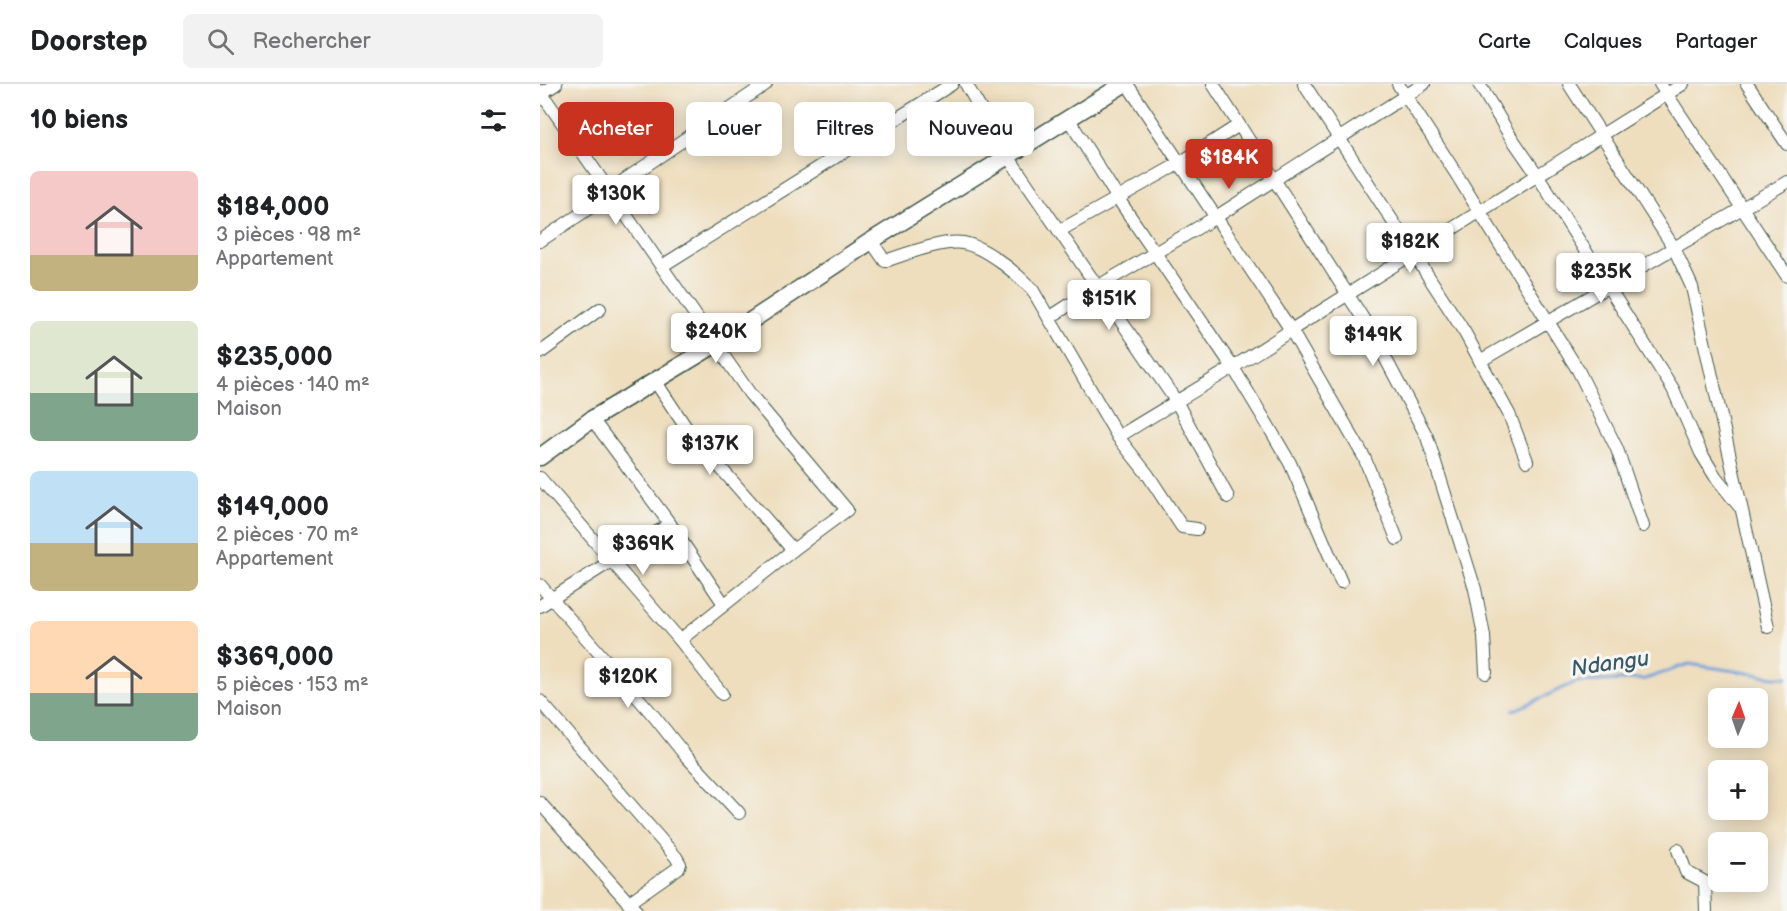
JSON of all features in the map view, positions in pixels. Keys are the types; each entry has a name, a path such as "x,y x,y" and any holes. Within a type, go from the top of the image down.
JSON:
{"main road":[{"path":"1034,139 1125,84"},
{"path":"540,457 592,419 716,344 871,241 1005,156"}],"street":[{"path":"556,84 541,92 750,394 847,510 680,640"},
{"path":"540,241 612,193 623,181 766,84"},
{"path":"662,266 952,84"},
{"path":"966,84 976,102"},
{"path":"1125,84 1291,330 1364,457 1397,539"},
{"path":"1213,84 1371,331 1427,437 1475,589 1484,636 1486,673"},
{"path":"1304,84 1338,138 1369,181 1413,255 1465,333 1509,414 1527,461"},
{"path":"1398,84 1561,341 1597,406 1617,449 1643,526"},
{"path":"1049,318 1216,216 1424,84"},
{"path":"1479,84 1673,389 1701,453 1715,476 1742,509"},
{"path":"1569,84 1674,248 1692,287 1768,627"},
{"path":"1119,437 1176,401 1234,369 1291,330 1349,296 1538,176 1664,89 1683,84"},
{"path":"1747,84 1787,144"},
{"path":"1664,89 1787,276"},
{"path":"1068,118 1117,197 1234,369 1290,464 1341,582"},
{"path":"1059,231 1180,163 1239,124"},
{"path":"1008,156 1176,401 1228,497"},
{"path":"1480,361 1787,182"},
{"path":"871,241 885,261 943,245 960,243 970,245 1014,272 1032,290 1119,437 1148,475 1182,527 1197,529"},
{"path":"540,353 600,309"},
{"path":"655,381 689,432 793,550"},
{"path":"592,419 670,524 724,604"},
{"path":"540,478 680,640 722,694"},
{"path":"540,606 670,524"},
{"path":"540,585 685,755 739,813"},
{"path":"540,701 680,864 632,907 540,803"},
{"path":"1678,850 1686,872 1705,882 1706,911"}],"waterway":[{"name":"Ndangu","path":"1513,711 1576,682 1645,679 1689,664 1787,677"}]}
